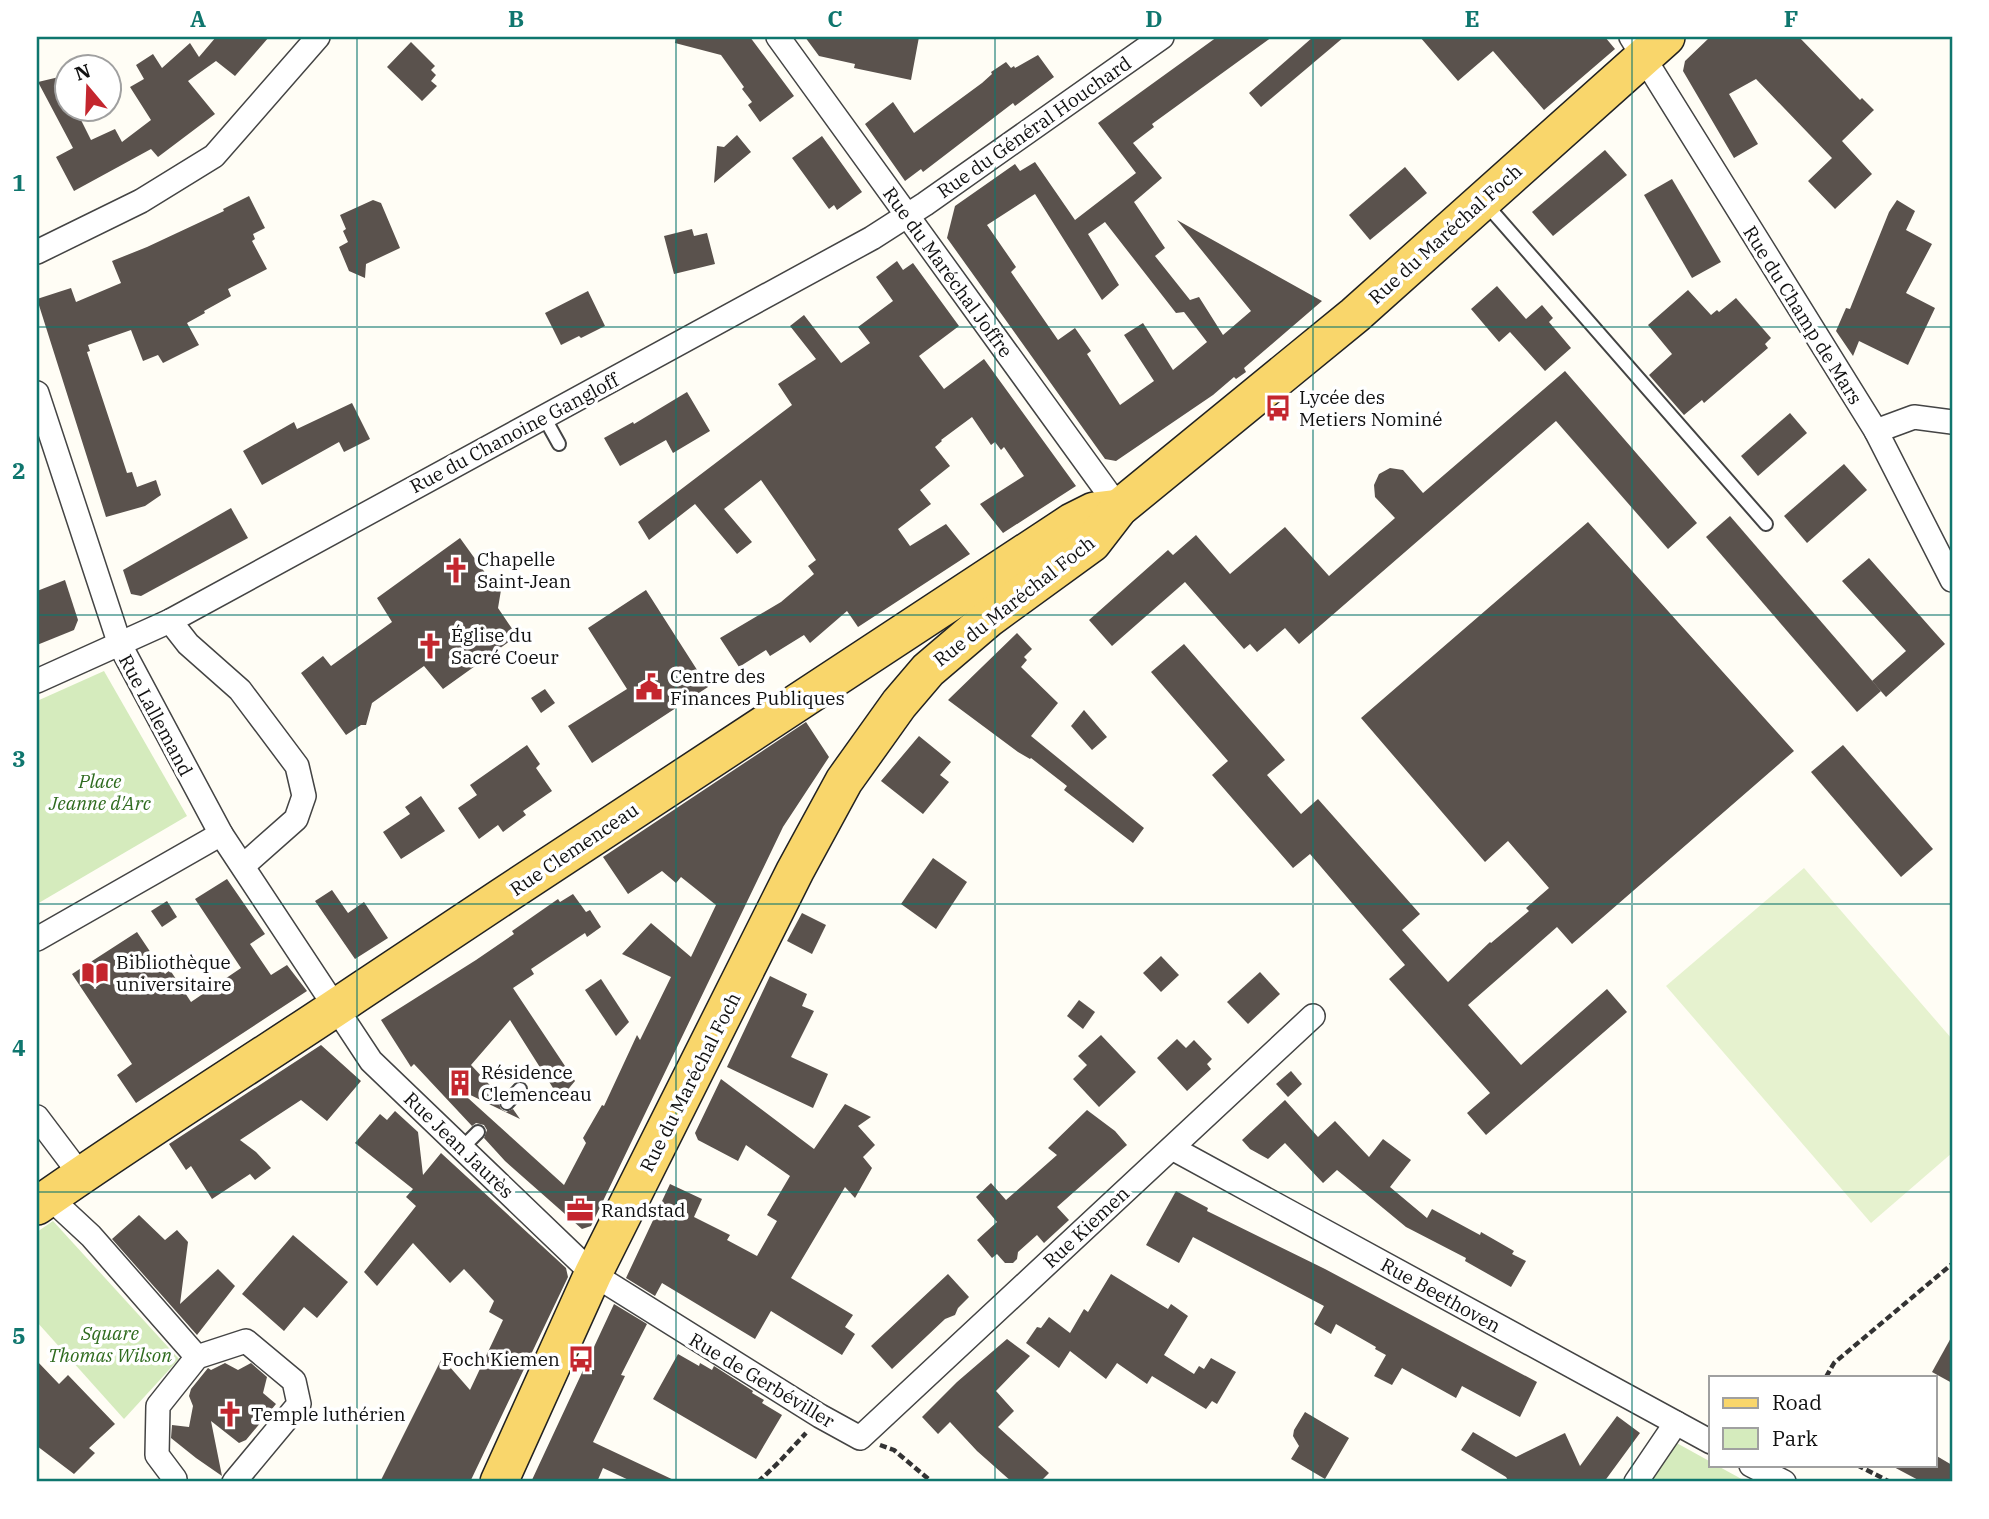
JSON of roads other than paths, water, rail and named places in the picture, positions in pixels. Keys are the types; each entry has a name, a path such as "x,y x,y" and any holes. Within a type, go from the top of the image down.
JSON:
{"main road":[{"name":"Rue du Maréchal Foch","path":"1119,508 1355,314 1483,200 1647,43"},
{"name":"Rue Clemenceau","path":"43,1201 914,623 978,604 1072,522 1094,511 1119,508"},
{"name":"Rue du Maréchal Foch","path":"499,1482 593,1274 795,871 844,781 899,704 928,670 946,655 978,604"},
{"path":"914,623 923,625 941,639 946,655"}],"street":[{"path":"37,252 141,201 214,156 318,37"},
{"name":"Rue du Maréchal Joffre","path":"778,37 1119,508"},
{"name":"Rue du Général Houchard","path":"906,217 1162,37"},
{"name":"Rue du Champ de Mars","path":"1647,43 1876,431 1952,580"},
{"name":"Rue du Chanoine Gangloff","path":"37,681 170,621 860,245 906,217"},
{"name":"Rue Lallemand","path":"37,393 120,645 221,834 335,1008"},
{"path":"1876,431 1913,417 1952,422"},
{"path":"170,621 188,644 240,690 297,766 304,796 296,818 243,866"},
{"path":"37,939 221,834"},
{"name":"Rue Jean Jaurès","path":"335,1008 371,1061 470,1140 593,1274"},
{"name":"Rue Kiemen","path":"860,1438 1313,1016"},
{"path":"37,1117 80,1174"},
{"name":"Rue Beethoven","path":"1172,1148 1709,1441"},
{"path":"43,1201 91,1236 197,1357"},
{"name":"Rue de Gerbéviller","path":"593,1274 820,1416 860,1438"},
{"path":"177,1481 158,1455 158,1406 197,1357 246,1341 294,1381 299,1404 234,1482"},
{"path":"1636,1482 1676,1423"},
{"path":"1753,1466 1782,1482"}],"lane":[{"path":"1483,200 1766,524"},
{"path":"544,417 559,444"},
{"path":"507,1103 520,1089"}],"place":[{"name":"Lycée des Metiers Nominé","path":"1278,408"},
{"name":"Chapelle Saint-Jean","path":"456,570"},
{"name":"Église du Sacré Coeur","path":"430,646"},
{"name":"Centre des Finances Publiques","path":"649,687"},
{"name":"Bibliothèque universitaire","path":"95,973"},
{"name":"Résidence Clemenceau","path":"460,1083"},
{"name":"Randstad","path":"580,1210"},
{"name":"Foch Kiemen","path":"581,1359"},
{"name":"Temple luthérien","path":"230,1414"}],"park label":[{"name":"Place Jeanne d'Arc","path":"100,792"},
{"name":"Square Thomas Wilson","path":"110,1344"}]}
